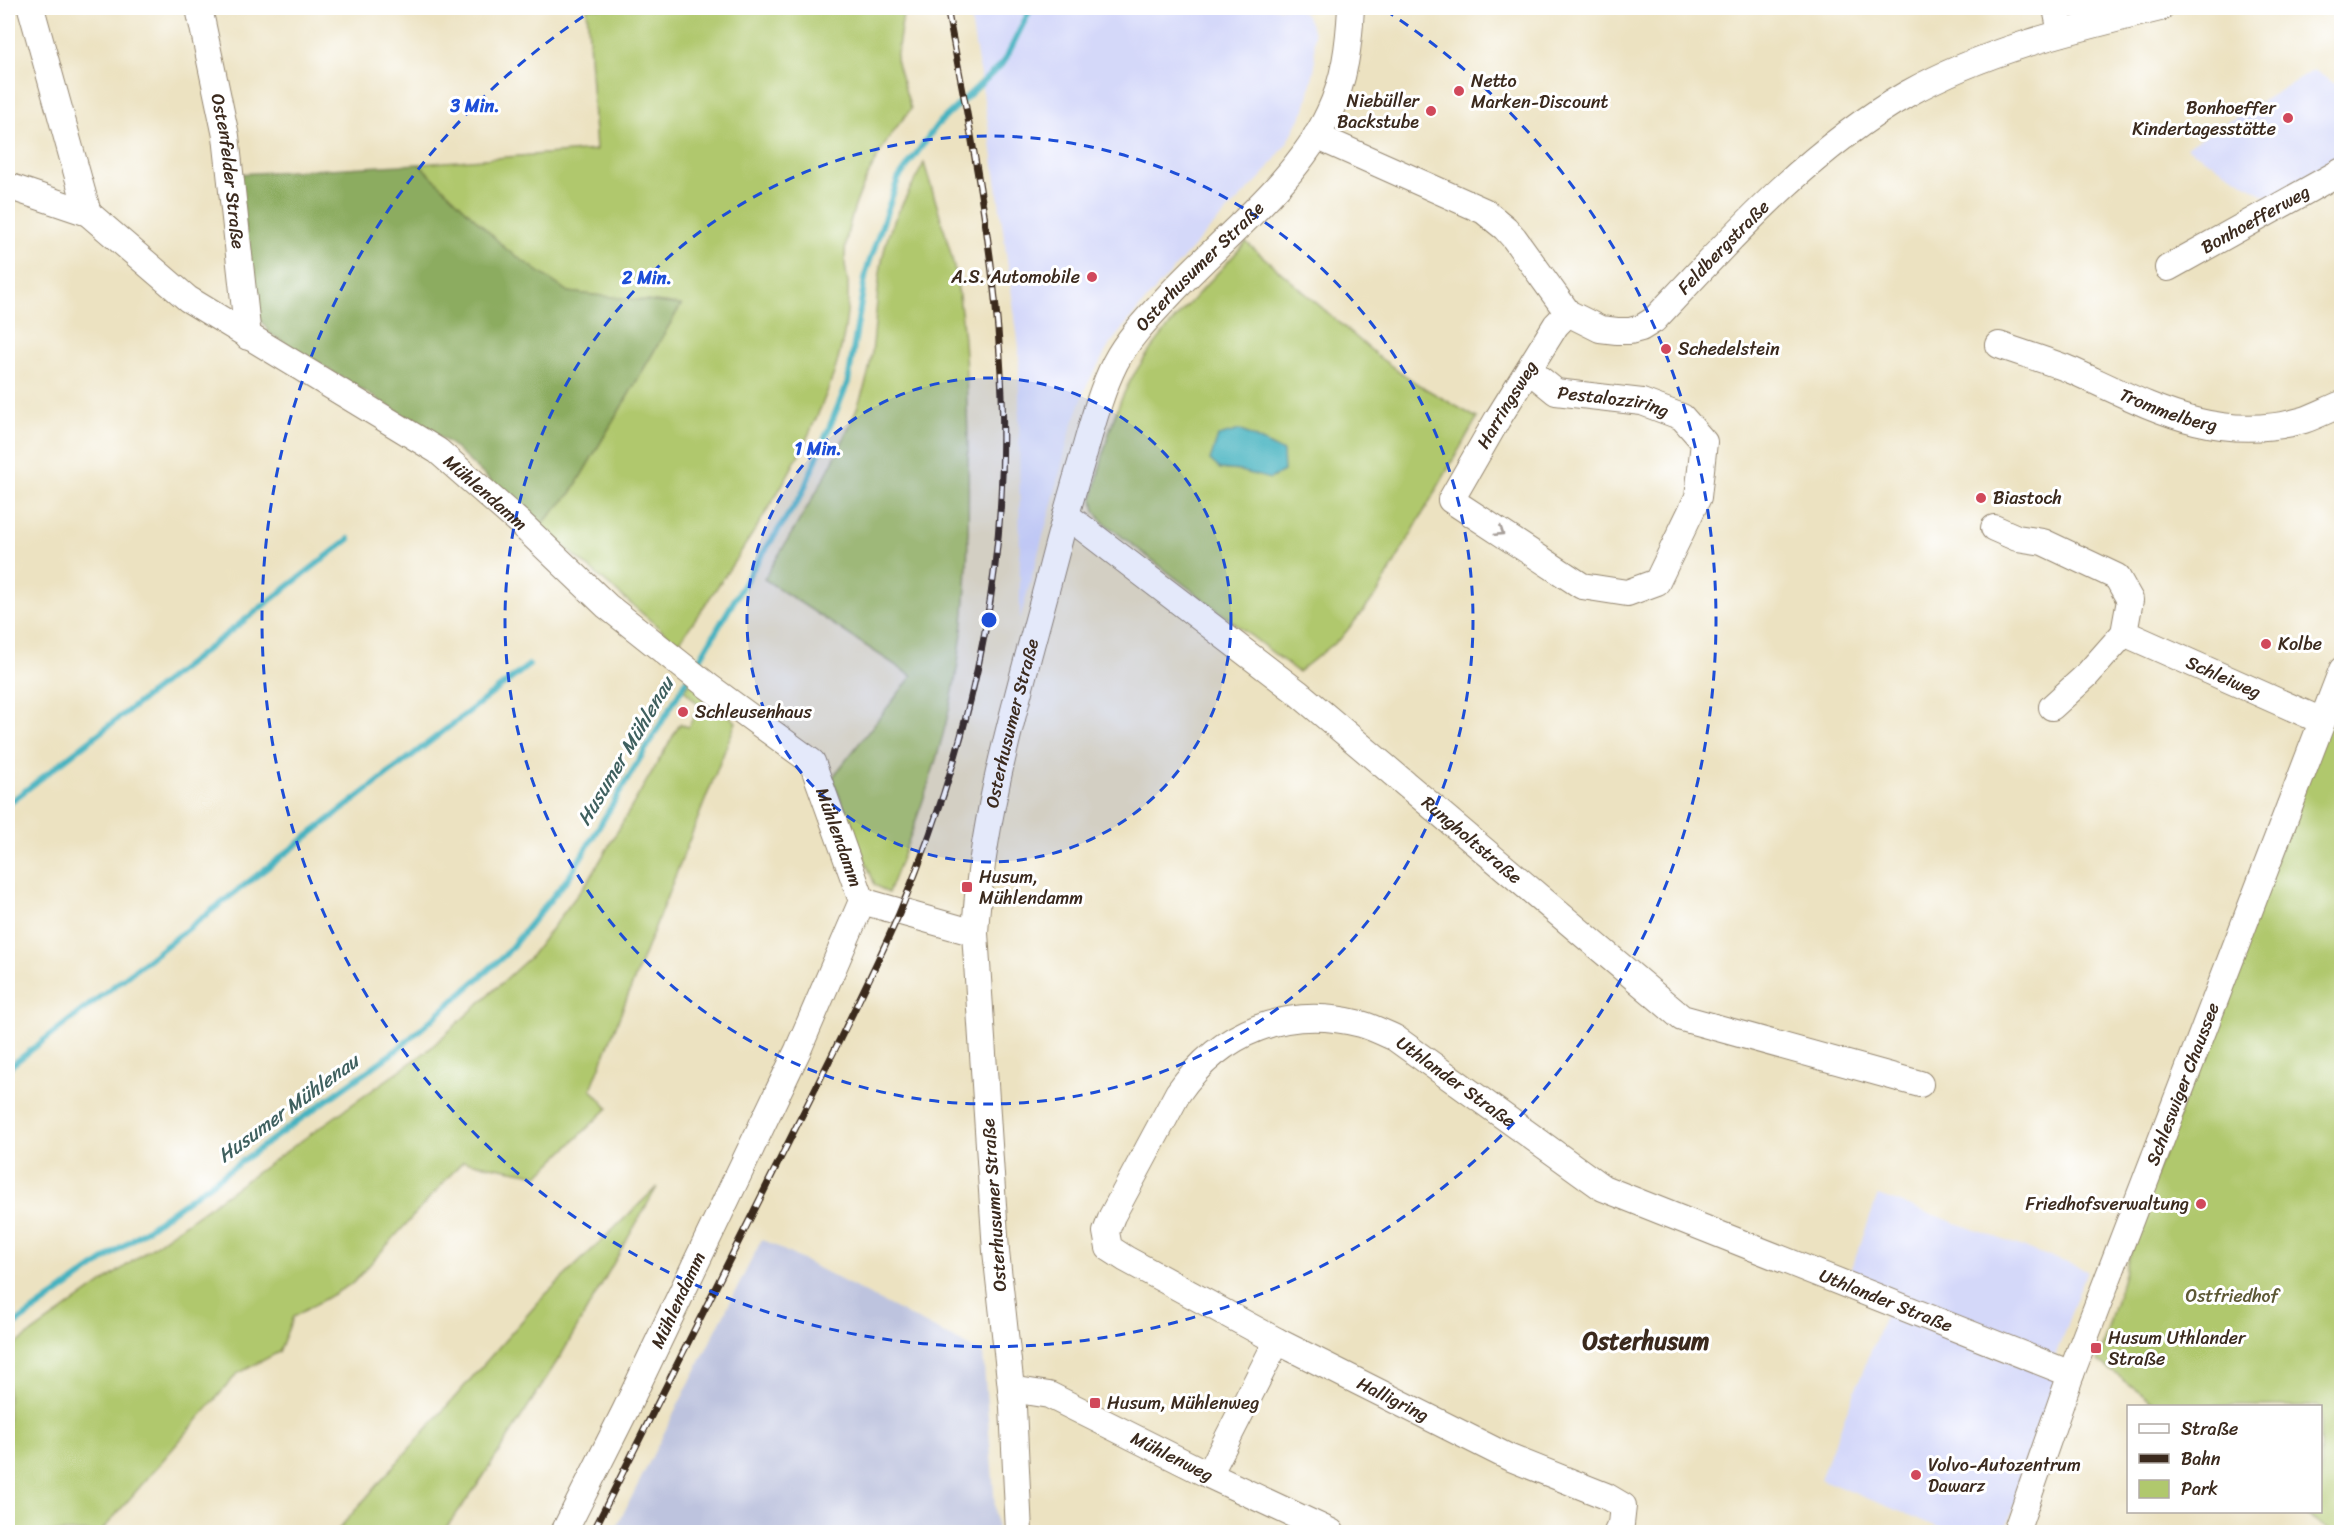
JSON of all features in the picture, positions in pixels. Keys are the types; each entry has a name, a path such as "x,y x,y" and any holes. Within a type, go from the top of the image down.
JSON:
{"street":[{"path":"31,8 88,213"},
{"name":"Ostenfelder Straße","path":"199,8 226,136 248,337"},
{"name":"Osterhusumer Straße","path":"1019,1533 1011,1389 996,1251 975,933 978,889 992,801 1066,515 1099,403 1115,363 1127,344 1152,314 1303,157 1329,113 1343,75 1350,33 1351,8"},
{"path":"2056,8 2061,33"},
{"name":"Feldbergstraße","path":"1316,136 1484,211 1514,238 1568,313 1600,329 1630,332 1654,320 1774,196 1839,140 1877,112 1950,73 1988,57 2061,33 2160,8"},
{"name":"Bonhoefferweg","path":"2168,267 2342,171"},
{"name":"Mühlendamm","path":"8,186 88,213 188,299 438,451 520,523 607,606 708,686 812,762 862,901 793,1060 564,1533"},
{"name":"Harringsweg","path":"1451,500 1556,325 1568,313"},
{"name":"Trommelberg","path":"2000,345 2070,370 2156,410 2195,422 2239,428 2278,425 2305,419 2342,404"},
{"name":"Pestalozziring","path":"1451,500 1582,586 1627,593 1657,582 1698,497 1704,442 1682,417 1642,402 1556,392 1529,370"},
{"name":"Rungholtstraße","path":"1066,515 1297,692 1682,1018 1920,1084"},
{"path":"1994,528 2017,538 2043,542 2117,577 2130,600 2124,633 2088,675 2052,707"},
{"name":"Schleiweg","path":"2124,633 2322,721"},
{"name":"Schleswiger Chaussee","path":"2016,1533 2071,1374 2342,670"},
{"name":"Mühlendamm","path":"862,901 975,933"},
{"name":"Uthlander Straße","path":"1277,1341 1109,1248 1106,1232 1123,1195 1190,1075 1214,1053 1262,1025 1296,1018 1328,1019 1362,1024 1395,1038 1603,1188 2071,1374"},
{"path":"1209,1475 1277,1341"},
{"name":"Halligring","path":"1277,1341 1508,1457 1606,1496 1623,1506 1621,1524 1617,1533"},
{"name":"Mühlenweg","path":"1011,1389 1049,1395 1331,1533"}],"shaded area":[{"path":"969,8 1296,8 1307,16 1314,33 1315,66 1305,109 1287,143 1264,174 1202,237 1140,307 1110,344 1087,385 1071,428 1020,619 1019,347 990,136"},
{"name":"Bonhoeffer Kindertagesstätte","path":"2314,70 2341,88 2341,161 2274,201 2186,147"},
{"path":"1878,1195 2087,1270 2054,1359 1846,1284"},
{"path":"762,1239 983,1354 997,1532 614,1532"},
{"path":"1886,1313 2059,1381 2005,1532 1950,1532 1820,1479"}],"green space":[{"path":"587,8 904,8 896,60 911,109 876,160 850,221 845,261 848,283 846,317 843,340 834,373 804,445 785,480 744,547 678,644 540,526 571,493 681,305 568,292 506,249 419,164 596,150"},
{"path":"924,163 946,234 962,319 968,445 966,582 962,636 946,722 920,809 888,893 875,885 832,778 912,676 764,579 820,485 856,411 870,366 878,286 885,247 902,203"},
{"path":"419,164 506,249 568,292 681,305 571,493 540,526 448,442 270,334 256,314 238,174"},
{"path":"1246,242 1380,358 1419,385 1477,418 1377,594 1341,638 1298,672 1103,522 1095,511 1093,498 1113,419 1133,376 1158,340","holes":["1240,430 1283,452 1270,478 1220,469"]},
{"path":"691,681 736,722 591,1089 608,1108 539,1175 463,1161 353,1283 293,1317 279,1352 237,1374 101,1532 8,1532 8,1350 427,1051 530,957 590,878 680,724 688,727 700,706 684,690"},
{"name":"Ostfriedhof","path":"2341,688 2341,1532 2332,1532 2304,1513 2322,1513 2322,1405 2158,1405 2098,1361 2146,1200"},
{"path":"657,1187 563,1352 479,1483 443,1532 336,1532 543,1297"}],"water":[{"path":"1240,430 1283,452 1284,471 1270,479 1241,471 1220,469 1210,460 1218,436"}],"waterway":[{"name":"Husumer Mühlenau","path":"694,669 752,570 802,494 848,382 866,272 898,179 937,125 1004,62 1031,8"},
{"path":"8,804 349,539"},
{"path":"8,1068 529,665"},
{"name":"Husumer Mühlenau","path":"8,1329 398,1049 505,955 569,877 688,678"}],"railway":[{"path":"593,1532 885,945 937,814 968,710 980,657 997,551 1003,436 1001,374 989,252 970,129 947,8"}],"place":[{"name":"Netto Marken-Discount","path":"1459,91"},
{"name":"Niebüller Backstube","path":"1431,111"},
{"name":"Bonhoeffer Kindertagesstätte","path":"2288,118"},
{"name":"A.S. Automobile","path":"1092,277"},
{"name":"Schedelstein","path":"1666,349"},
{"name":"Biastoch","path":"1981,498"},
{"name":"Kolbe","path":"2266,644"},
{"name":"Schleusenhaus","path":"683,712"},
{"name":"Husum, Mühlendamm","path":"967,887"},
{"name":"Friedhofsverwaltung","path":"2201,1204"},
{"name":"Husum Uthlander Straße","path":"2096,1348"},
{"name":"Husum, Mühlenweg","path":"1095,1403"},
{"name":"Volvo-Autozentrum Dawarz","path":"1916,1475"}],"district":[{"name":"Osterhusum","path":"1646,1341"}]}
